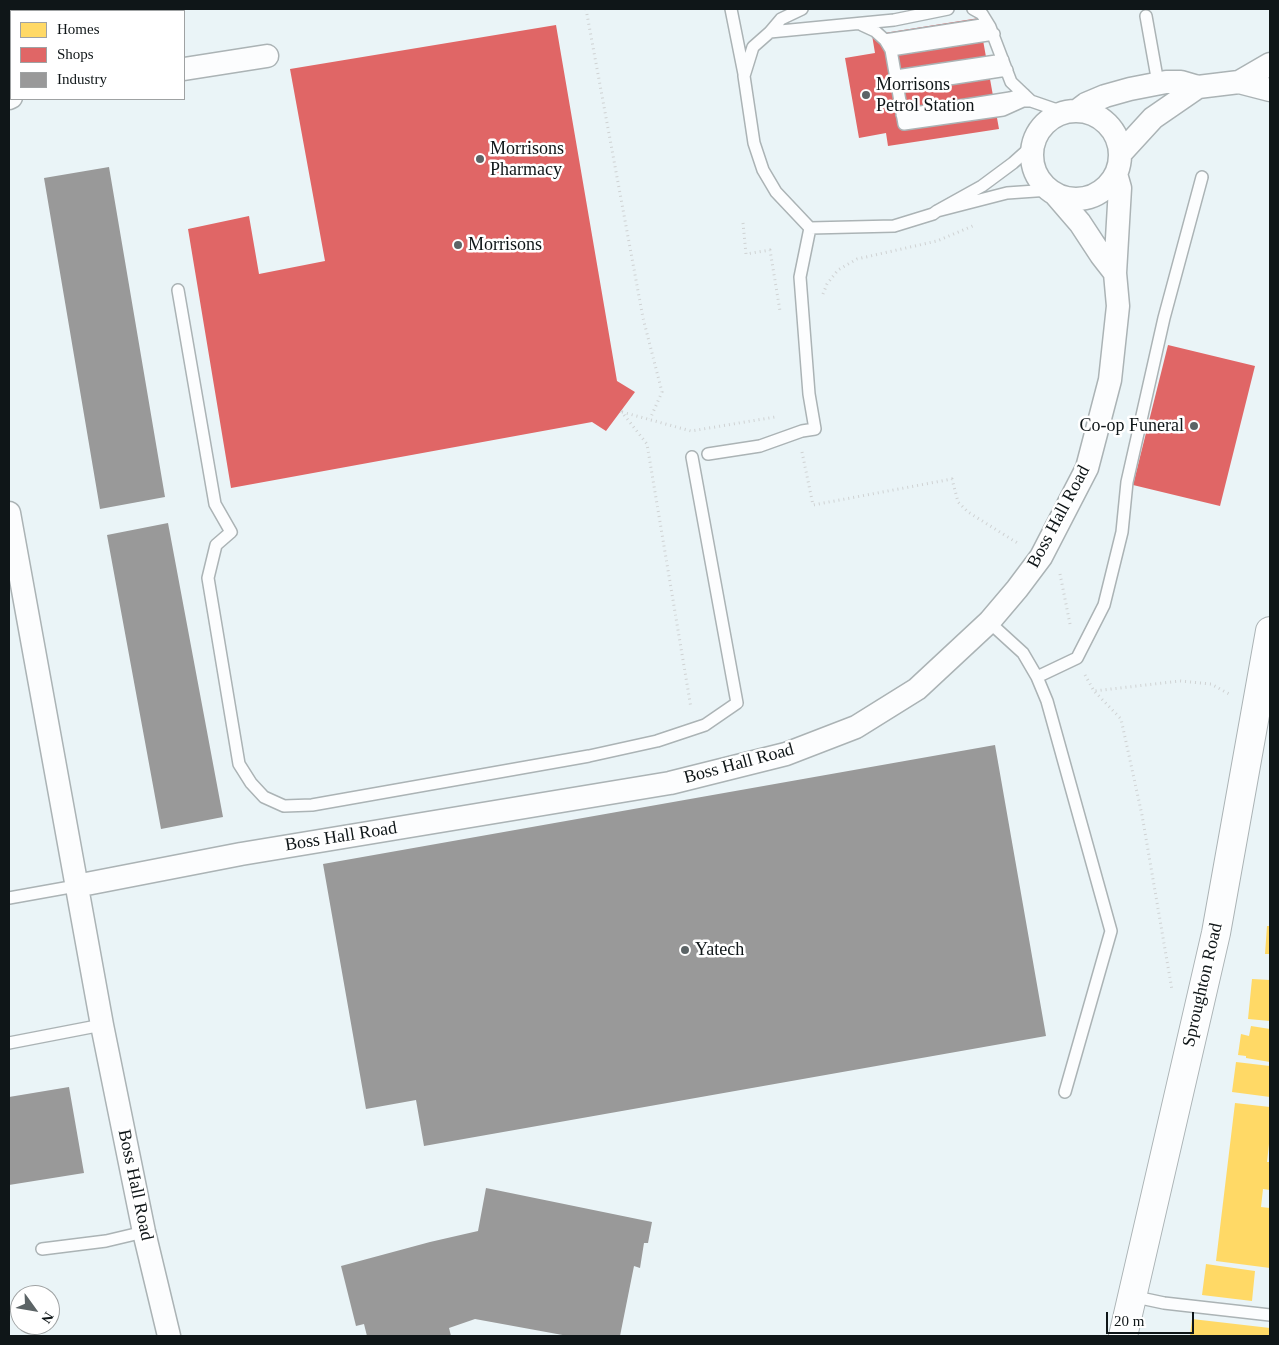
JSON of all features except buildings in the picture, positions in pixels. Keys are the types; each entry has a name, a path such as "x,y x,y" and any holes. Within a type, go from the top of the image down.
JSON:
{"street":[{"path":"185,69 267,56"},
{"path":"1239,82 1270,64"},
{"path":"1115,273 1080,223 1052,192 1044,186 1036,174 1032,160 1033,145 1038,131 1049,119 1105,96 1130,88 1158,83 1181,82 1198,87 1239,82 1270,90"},
{"path":"1052,192 1068,198 1083,199 1096,194 1108,186 1118,164 1153,118 1198,87"},
{"path":"1070,111 1092,113 1105,121 1115,133 1120,147 1118,164"},
{"name":"Boss Hall Road","path":"76,886 241,854 670,783 786,754 856,727 917,689 989,622 1017,589 1041,557 1087,468 1110,380 1118,306 1115,273 1120,188 1118,164"},
{"name":"Boss Hall Road","path":"9,515 102,1025 144,1232 169,1336"},
{"name":"Sproughton Road","path":"1123,1336 1216,933 1270,631"}],"lane":[{"path":"731,9 754,143 763,170 776,192 810,228 894,226 933,214 982,186 1033,145"},
{"path":"770,32 778,9"},
{"path":"744,76 754,47 781,19 802,9"},
{"path":"770,32 894,20 948,9"},
{"path":"1146,16 1158,83"},
{"path":"888,45 984,18 1011,82 1028,97"},
{"path":"860,24 875,31 888,45 902,114 1028,97 1070,111"},
{"path":"896,81 1005,65"},
{"path":"1037,677 1077,658 1104,605 1122,532 1127,482 1160,337 1202,176"},
{"path":"937,211 1007,193 1052,192"},
{"path":"708,454 773,442 815,428 809,394 800,277 810,228"},
{"path":"178,290 215,504 231,532 216,546 208,578 239,764 251,783 264,797 284,806 312,806 588,756 657,740 705,725 737,703 692,458"},
{"path":"989,622 1023,653 1037,677 1047,701 1112,931 1065,1092"},
{"name":"Boss Hall Road","path":"9,898 76,886"},
{"path":"9,1043 102,1025"},
{"path":"42,1250 106,1241 144,1232"},
{"path":"1131,1296 1164,1303 1270,1315"}],"path":[{"path":"586,9 643,318 662,392 650,419"},
{"path":"821,298 838,270 857,259 937,241 977,224"},
{"path":"695,728 647,444 620,411 691,431 783,416"},
{"path":"968,512 1041,557 1061,575 1077,658 1094,692 1121,719 1142,816 1172,996"},
{"path":"1094,692 1180,681 1211,684 1255,708"}],"railway":[{"path":"76,10 83,9"}],"place":[{"name":"Morrisons Petrol Station","path":"866,95"},
{"name":"Morrisons Pharmacy","path":"480,159"},
{"name":"Morrisons","path":"458,245"},
{"name":"Co-op Funeral","path":"1194,426"},
{"name":"Yatech","path":"685,950"}]}
